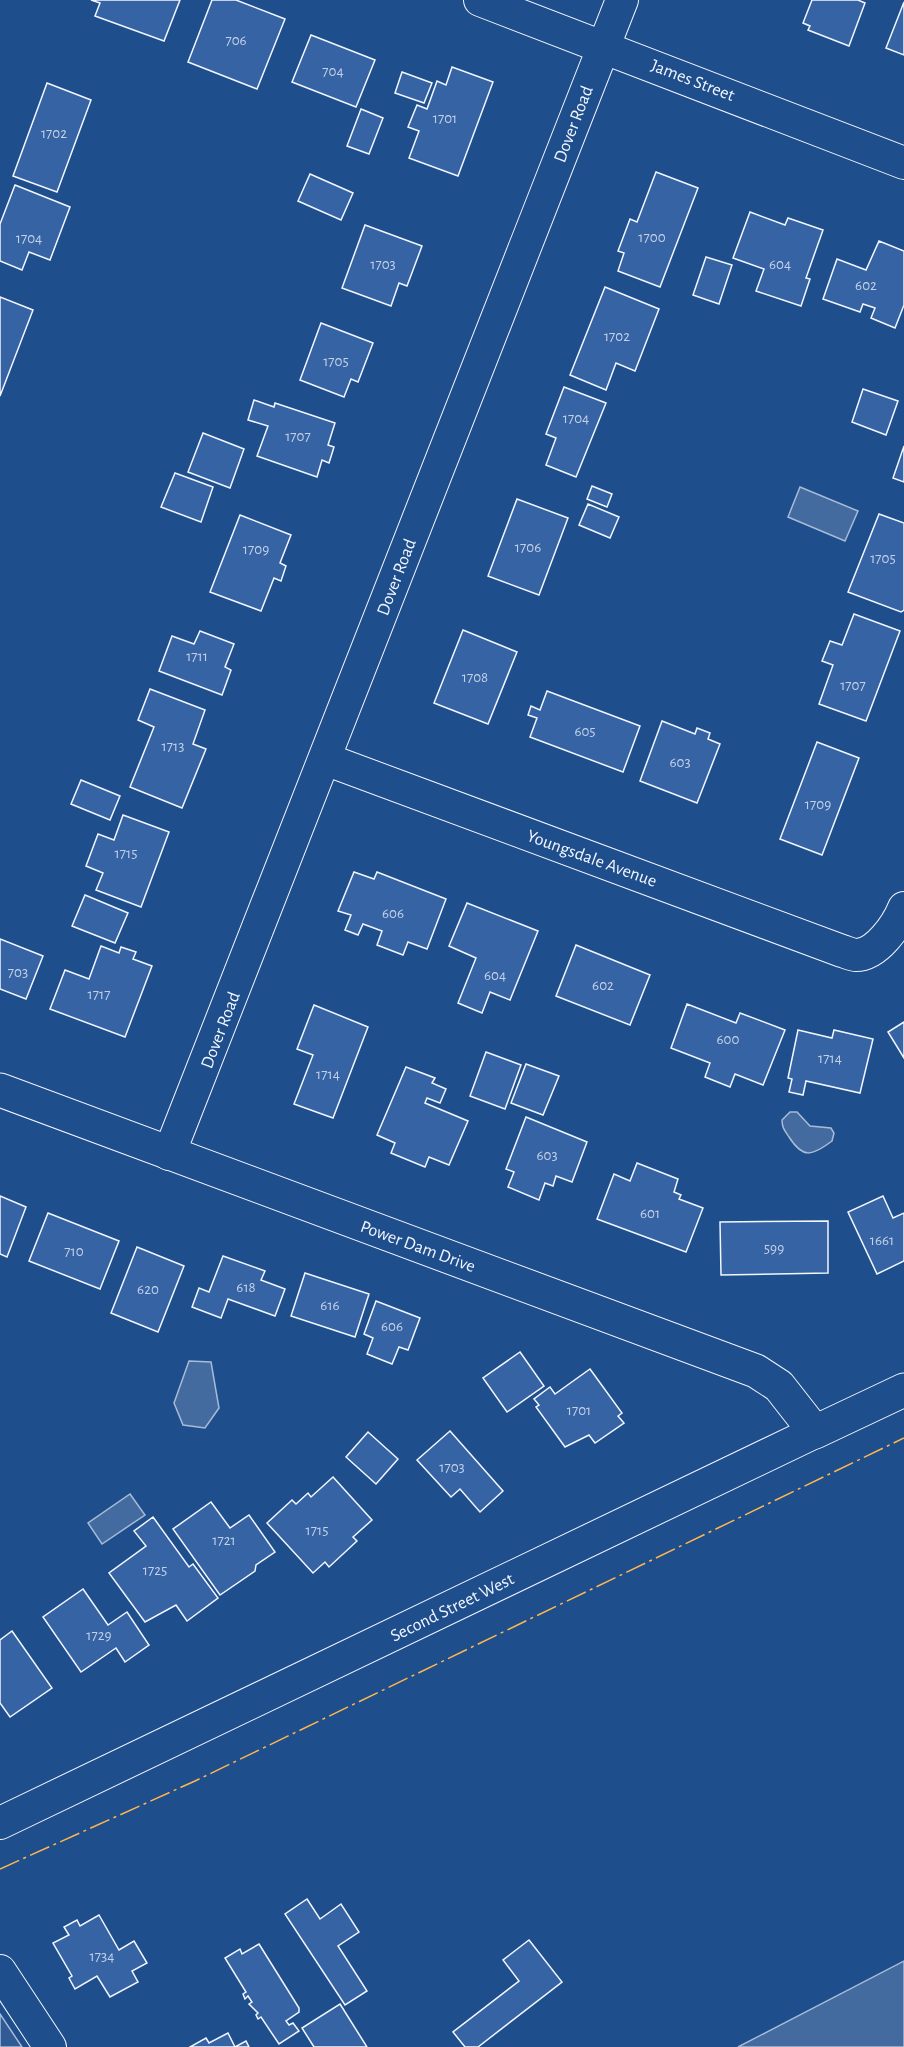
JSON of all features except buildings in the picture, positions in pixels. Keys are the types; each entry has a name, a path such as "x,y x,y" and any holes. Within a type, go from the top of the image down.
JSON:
{"main road":[{"name":"Power Dam Drive","path":"0,1090 756,1371 779,1386 815,1432"},
{"name":"Second Street West","path":"815,1432 904,1390"}],"street":[{"name":"James Street","path":"480,0 604,45 904,163"},
{"name":"Dover Road","path":"169,1154 622,0"},
{"name":"Youngsdale Avenue","path":"325,759 858,955 873,948 885,937 904,908"},
{"name":"Second Street West","path":"0,1823 815,1432"},
{"path":"0,1971 50,2047"}],"shaded area":[{"path":"800,487 858,511 845,541 788,517"},
{"path":"790,1112 797,1112 810,1126 831,1128 834,1133 832,1141 819,1150 803,1152 794,1144 783,1125 782,1120"},
{"path":"189,1361 211,1362 219,1408 205,1428 183,1425 174,1403"},
{"path":"130,1494 145,1515 102,1544 88,1523"},
{"path":"904,1961 904,2047 738,2047"},
{"path":"0,2014 22,2047 0,2047"}],"power":[{"path":"0,1869 195,1781 904,1438"}]}
